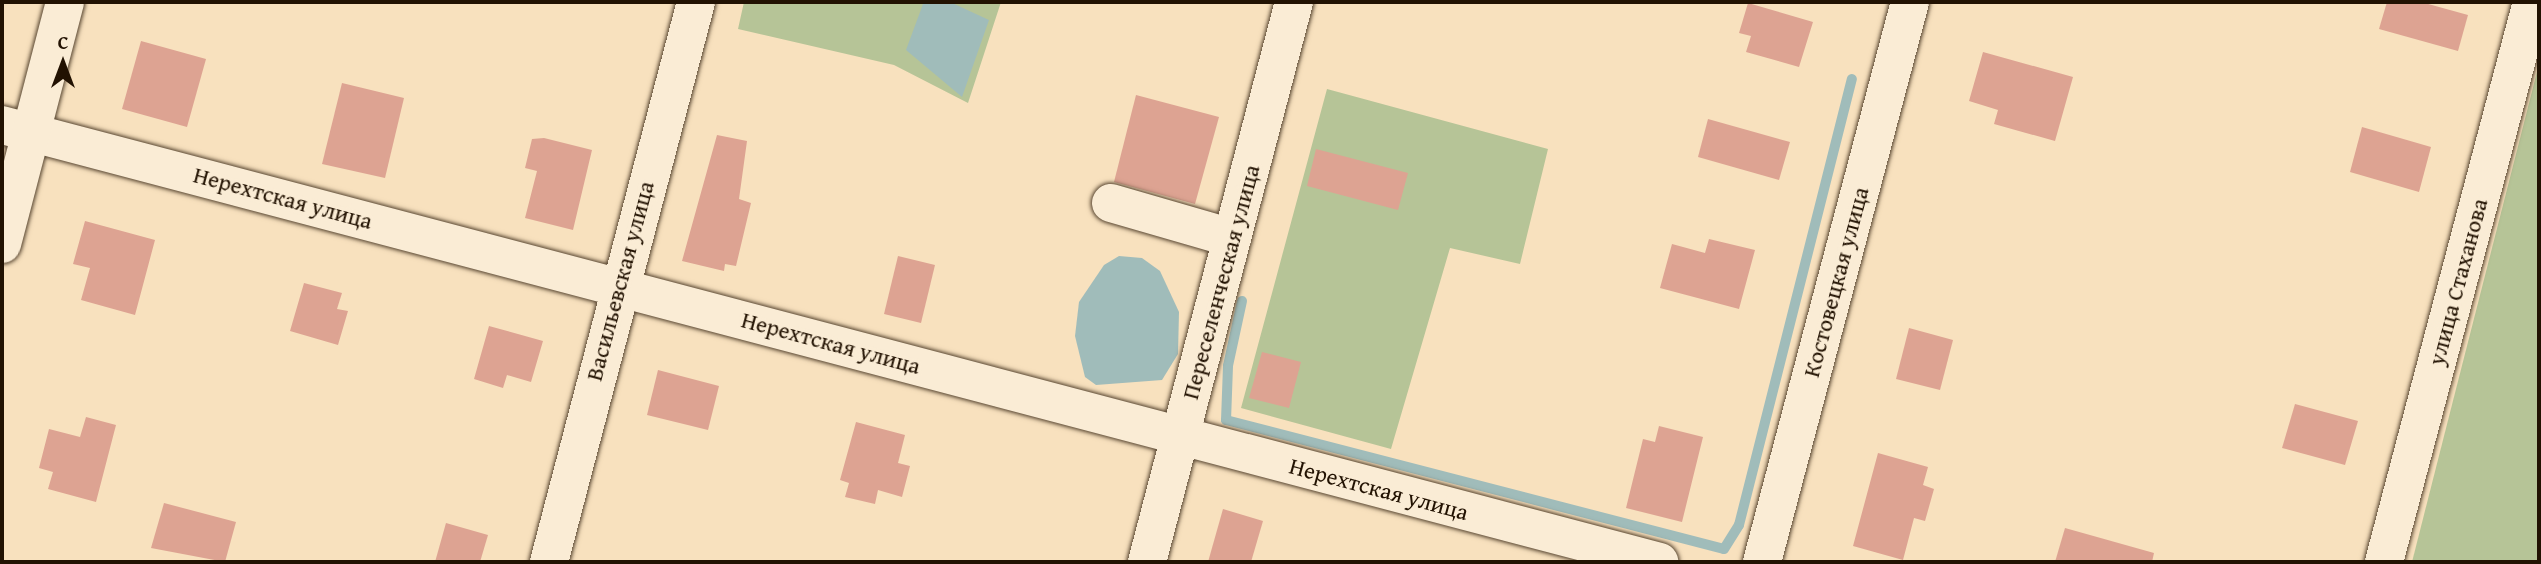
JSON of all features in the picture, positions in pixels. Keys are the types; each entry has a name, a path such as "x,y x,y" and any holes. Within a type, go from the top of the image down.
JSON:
{"street":[{"path":"2,244 16,129 65,2"},
{"name":"Васильевская улица","path":"549,562 618,286 696,2"},
{"name":"Переселенческая улица","path":"1147,562 1294,2"},
{"name":"Костовецкая улица","path":"1762,562 1910,2"},
{"name":"улица Стаханова","path":"2384,562 2532,2"},
{"name":"Нерехтская улица","path":"16,129 618,286 1180,438 1660,562"},
{"path":"1111,203 1232,238"}],"green space":[{"path":"744,2 1001,2 968,103 894,65 738,29"},
{"path":"2539,64 2539,562 2412,562 2443,440"},
{"path":"1327,89 1548,149 1520,264 1450,248 1391,449 1241,408"}],"water":[{"path":"950,2 989,20 962,97 906,50 923,4"},
{"path":"1119,256 1142,258 1160,271 1179,312 1178,354 1162,380 1096,385 1085,377 1075,336 1079,302 1104,265"}],"building":[{"path":"2387,2 2421,2 2468,15 2458,51 2379,29"},
{"path":"1748,3 1813,22 1799,67 1746,52 1751,36 1739,33"},
{"path":"141,41 206,59 187,127 122,109"},
{"path":"1983,52 2073,77 2055,141 1994,124 1998,110 1969,101"},
{"path":"342,83 404,98 385,178 322,164"},
{"path":"1136,95 1219,117 1195,204 1114,182"},
{"path":"1708,119 1790,142 1779,180 1698,157"},
{"path":"2362,127 2431,147 2419,192 2350,172"},
{"path":"717,135 747,141 739,199 751,203 736,266 725,264 724,271 682,261"},
{"path":"544,138 592,150 573,230 525,218 537,171 525,168 532,139"},
{"path":"1316,149 1408,173 1398,210 1307,186"},
{"path":"85,221 155,240 135,315 81,300 90,268 73,264"},
{"path":"1709,239 1755,250 1739,309 1660,288 1672,244 1705,253"},
{"path":"898,256 935,265 921,323 884,314"},
{"path":"304,283 342,293 337,309 348,311 338,345 290,331"},
{"path":"489,326 543,341 531,382 507,375 503,388 474,379"},
{"path":"1909,328 1953,340 1940,390 1896,379"},
{"path":"1262,352 1301,362 1289,408 1249,398"},
{"path":"658,370 719,386 708,430 647,415"},
{"path":"2295,404 2358,421 2345,465 2282,448"},
{"path":"86,417 116,425 96,502 48,489 53,472 39,468 49,429 80,437"},
{"path":"856,422 905,435 898,463 910,466 902,497 878,490 875,504 845,497 849,483 840,480"},
{"path":"1659,426 1703,437 1682,522 1626,508 1643,439 1655,442"},
{"path":"1878,453 1928,467 1923,485 1934,489 1925,521 1914,518 1903,560 1853,546"},
{"path":"164,503 236,522 225,562 151,548"},
{"path":"1223,509 1263,521 1251,562 1208,562"},
{"path":"446,523 488,535 480,562 435,562"},
{"path":"2065,528 2154,553 2152,562 2055,562"}],"waterway":[{"path":"1242,301 1228,366 1226,420 1724,549 1739,525 1852,79"}]}
